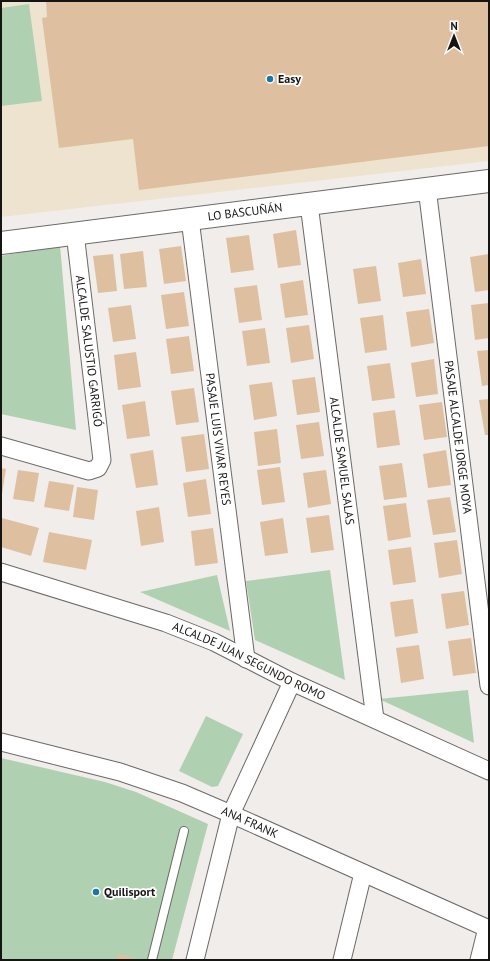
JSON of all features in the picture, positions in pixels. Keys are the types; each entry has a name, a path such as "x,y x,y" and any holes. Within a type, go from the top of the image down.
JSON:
{"street":[{"name":"LO BASCUÑÁN","path":"1,243 489,180"},
{"name":"PASAJE ALCALDE JORGE MOYA","path":"428,188 489,686"},
{"name":"ALCALDE SAMUEL SALAS","path":"310,204 375,719"},
{"name":"PASAJE LUIS VIVAR REYES","path":"190,219 246,659"},
{"name":"ALCALDE SALUSTIO GARRIGÓ","path":"1,446 84,470 94,470 101,464 102,455 75,233"},
{"name":"ALCALDE JUAN SEGUNDO ROMO","path":"1,572 166,623 214,642 292,682 489,771"},
{"path":"195,960 231,814 292,682"},
{"name":"ANA FRANK","path":"1,742 135,776 231,814 488,928"},
{"path":"342,960 364,873"},
{"path":"479,960 488,928"}],"lane":[{"path":"152,960 184,831"}],"shaded area":[{"name":"Easy","path":"1,1 489,1 489,161 1,217"}],"green space":[{"path":"29,4 42,101 1,106 1,8"},
{"path":"60,245 76,430 1,414 1,256"},
{"path":"330,570 345,680 255,640 246,581"},
{"path":"217,575 230,631 140,592"},
{"path":"468,690 474,743 379,699"},
{"path":"206,716 243,734 218,786 212,787 179,771"},
{"name":"Quilisport","path":"1,758 105,782 136,792 208,824 172,960 1,960"}],"building":[{"name":"Easy","path":"46,1 489,1 489,146 139,190 133,139 59,148 42,18 47,17"},
{"path":"296,230 301,265 278,268 273,234"},
{"path":"249,235 254,270 231,273 226,238"},
{"path":"181,246 186,281 164,284 159,249"},
{"path":"143,251 147,287 124,289 120,254"},
{"path":"113,254 117,291 98,293 93,256"},
{"path":"489,254 489,290 475,292 470,257"},
{"path":"421,259 426,294 403,297 398,263"},
{"path":"376,266 381,301 358,304 353,269"},
{"path":"303,280 308,315 285,318 280,284"},
{"path":"257,285 262,320 239,323 234,288"},
{"path":"184,292 189,326 166,329 161,295"},
{"path":"489,303 489,338 475,340 471,305"},
{"path":"131,305 136,339 113,342 108,308"},
{"path":"429,309 434,343 411,347 406,312"},
{"path":"383,315 387,350 365,353 360,318"},
{"path":"309,325 314,359 291,363 286,328"},
{"path":"265,328 270,363 247,366 242,331"},
{"path":"189,336 194,371 171,374 166,339"},
{"path":"489,350 489,385 482,386 477,351"},
{"path":"136,352 141,387 118,390 114,355"},
{"path":"434,359 438,394 416,397 411,363"},
{"path":"390,363 395,398 372,401 367,366"},
{"path":"315,377 320,412 297,415 292,380"},
{"path":"272,382 277,416 254,420 249,385"},
{"path":"194,388 199,422 176,425 171,391"},
{"path":"489,399 489,435 485,435 479,400"},
{"path":"145,401 150,436 127,439 122,405"},
{"path":"442,402 447,437 424,440 419,405"},
{"path":"395,410 400,445 377,448 373,413"},
{"path":"319,422 324,456 301,459 296,425"},
{"path":"277,429 281,463 258,466 254,432"},
{"path":"204,434 209,469 186,472 181,437"},
{"path":"153,450 158,485 136,488 130,454"},
{"path":"446,450 451,485 428,488 423,454"},
{"path":"402,463 407,497 384,500 379,466"},
{"path":"280,467 285,502 262,505 257,470"},
{"path":"1,468 6,469 2,494 1,494"},
{"path":"18,470 39,473 34,502 13,499"},
{"path":"326,470 331,504 308,508 303,473"},
{"path":"206,479 211,514 188,517 183,483"},
{"path":"49,481 74,485 69,511 44,507"},
{"path":"77,487 98,490 94,520 73,517"},
{"path":"450,497 456,532 433,535 427,500"},
{"path":"406,503 411,537 388,541 383,506"},
{"path":"159,507 164,542 141,546 136,511"},
{"path":"329,515 334,550 311,553 306,518"},
{"path":"2,518 39,528 31,556 1,547"},
{"path":"283,518 288,553 265,556 260,522"},
{"path":"213,528 218,563 195,566 191,531"},
{"path":"49,532 92,540 86,570 43,562"},
{"path":"457,540 462,574 439,578 434,543"},
{"path":"411,547 416,582 393,585 388,550"},
{"path":"464,591 469,625 446,629 441,594"},
{"path":"413,599 418,633 395,637 390,602"},
{"path":"471,638 476,673 453,676 448,641"},
{"path":"419,645 424,679 401,683 396,648"},
{"path":"118,954 133,958 133,960 116,960"}],"place":[{"name":"Easy","path":"270,79"},
{"name":"Quilisport","path":"96,892"}]}
